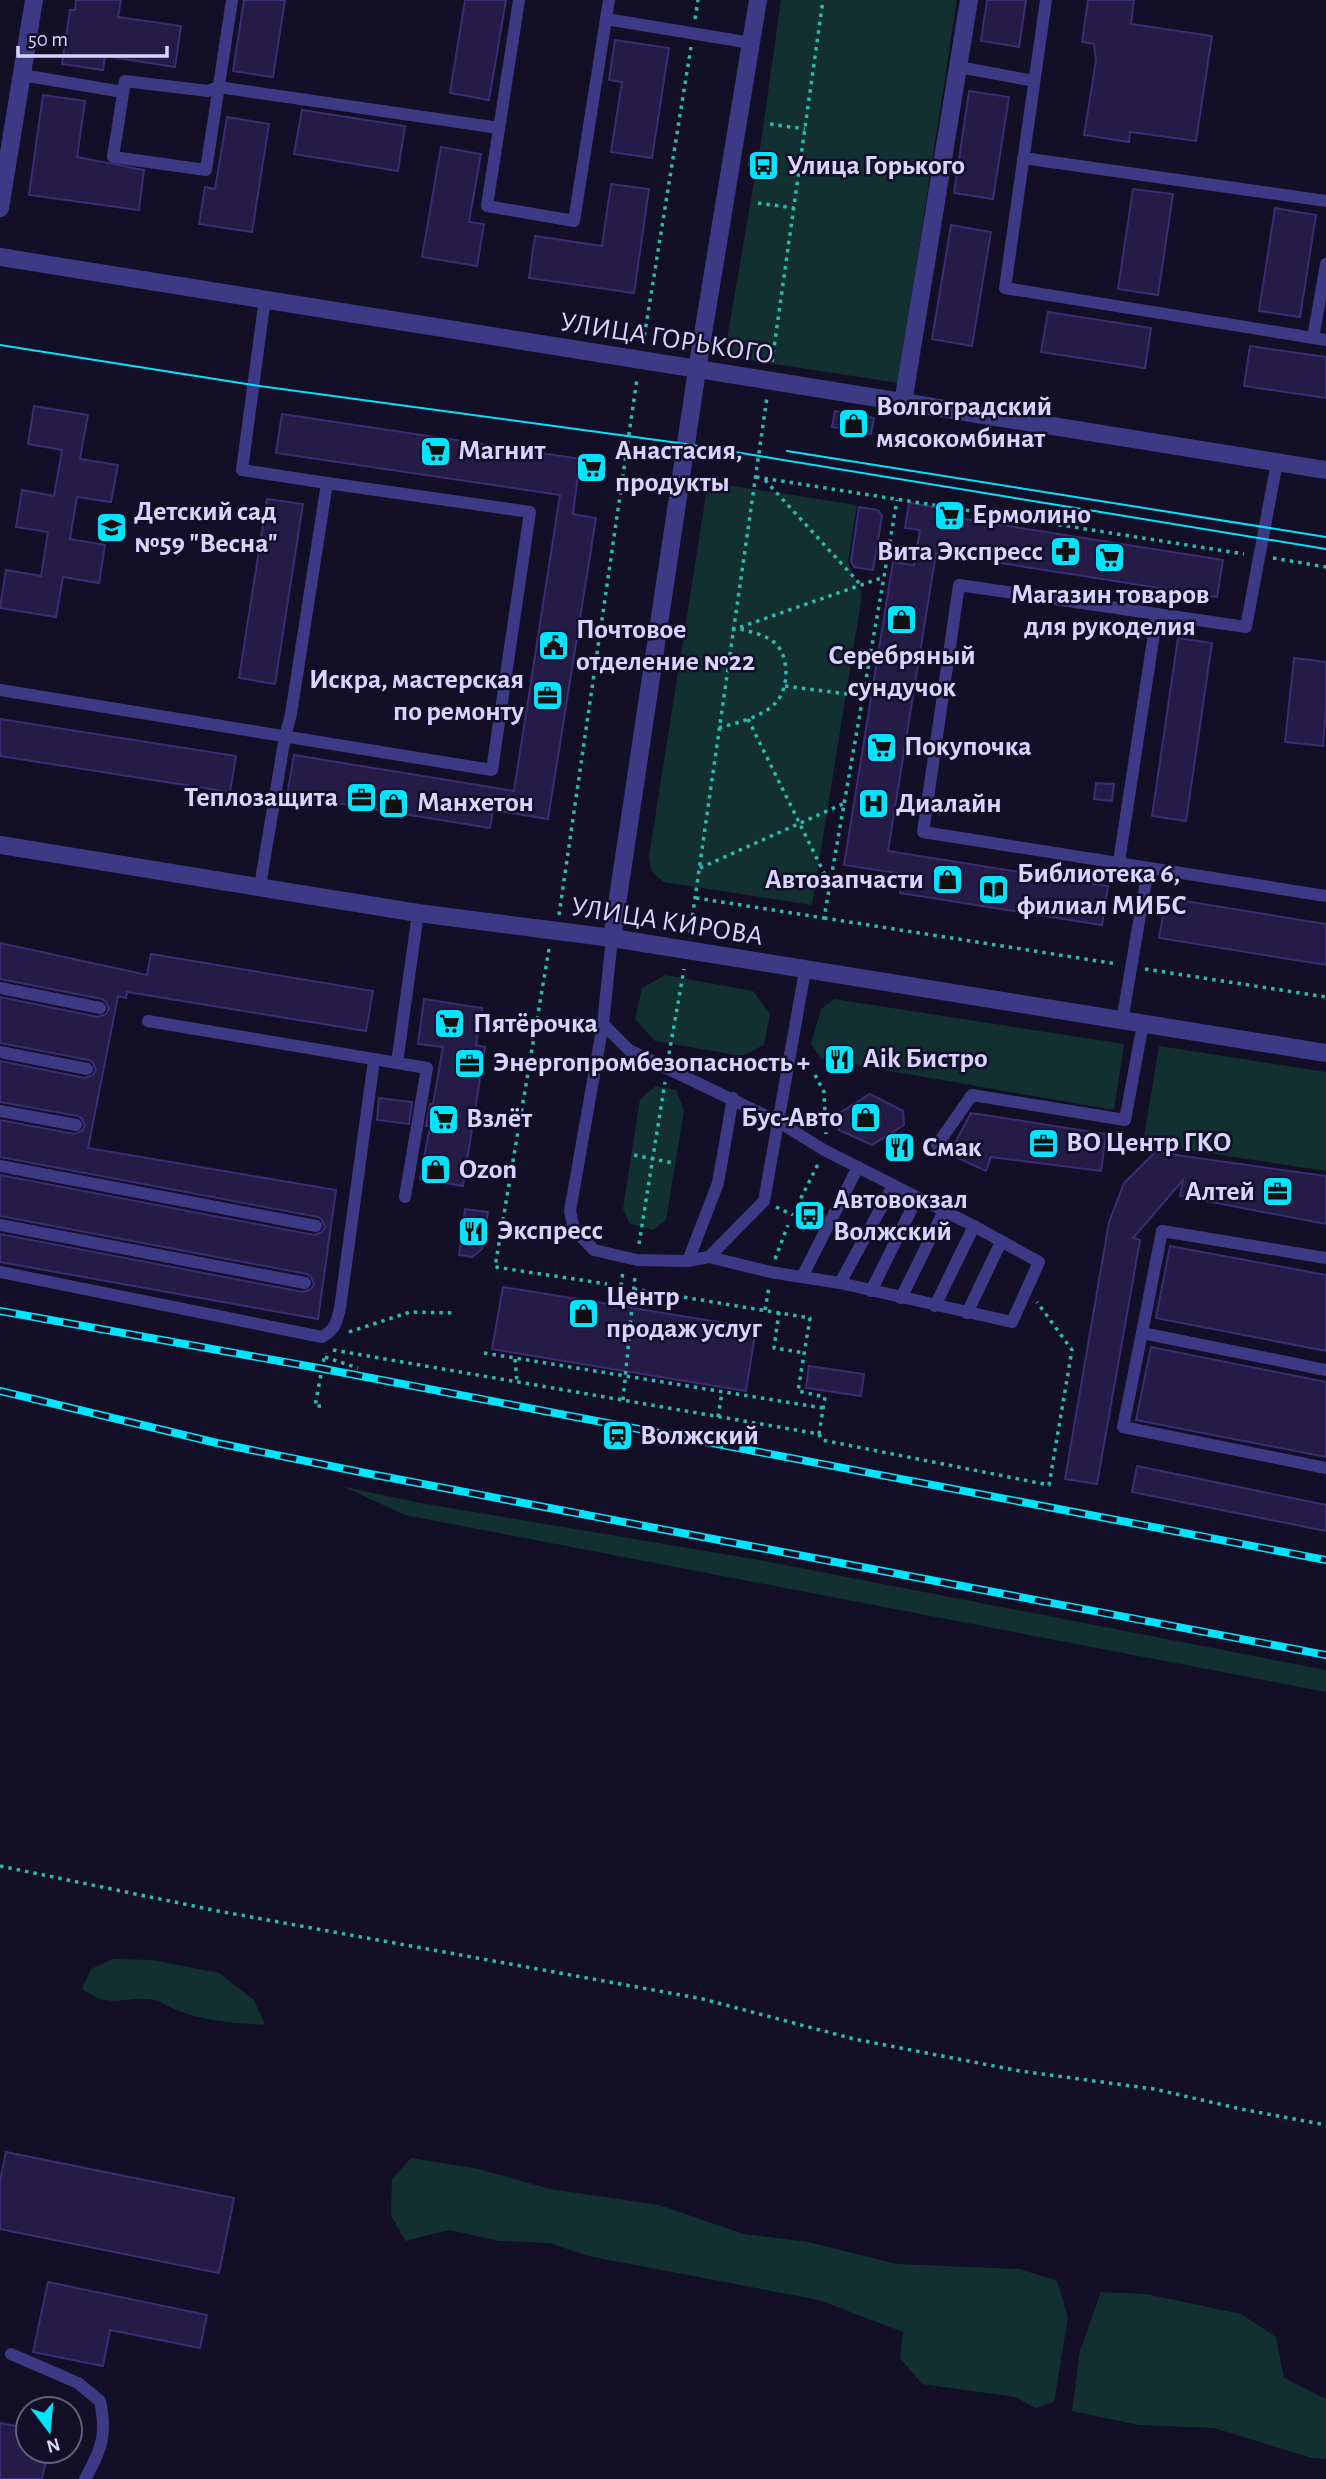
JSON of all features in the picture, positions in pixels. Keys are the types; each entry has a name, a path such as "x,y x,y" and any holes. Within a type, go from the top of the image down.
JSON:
{"street":[{"path":"0,208 34,0"},
{"path":"612,938 697,370 758,0"},
{"path":"903,403 969,0"},
{"name":"УЛИЦА ГОРЬКОГО","path":"0,257 1326,470"},
{"name":"УЛИЦА КИРОВА","path":"0,845 418,913 612,938 1326,1053"}],"lane":[{"path":"232,0 218,87 206,170 113,157 125,81 208,91 218,87 499,128"},
{"path":"519,0 487,206 574,221 609,0"},
{"path":"1046,0 1005,288 1320,339 1326,264"},
{"path":"606,19 751,43"},
{"path":"959,67 1034,80"},
{"path":"22,75 123,92"},
{"path":"1023,158 1326,201"},
{"path":"0,690 492,770 530,512 242,470 265,298"},
{"path":"1277,462 1246,627 959,585 923,832 1326,895"},
{"path":"260,886 327,483"},
{"path":"1119,862 1157,614"},
{"path":"1122,1021 1148,869"},
{"path":"397,1063 418,913"},
{"path":"603,1024 629,1050 733,1098 824,1150 1039,1262 1012,1322 840,1283 770,1272 709,1256 688,1261 637,1260 594,1250 574,1229 570,1211 603,1024 612,938"},
{"path":"709,1256 764,1201 805,971"},
{"path":"0,988 100,1008"},
{"path":"148,1021 427,1068 405,1197"},
{"path":"937,1145 972,1095 1125,1120 1143,1024"},
{"path":"0,1052 87,1069"},
{"path":"0,1272 322,1337 337,1325 374,1060"},
{"path":"688,1261 718,1183 733,1098"},
{"path":"0,1111 76,1125"},
{"path":"0,1166 316,1226"},
{"path":"803,1277 858,1167"},
{"path":"840,1283 893,1186"},
{"path":"871,1291 917,1198"},
{"path":"901,1298 944,1211"},
{"path":"0,1225 305,1283"},
{"path":"935,1306 974,1226"},
{"path":"1326,1258 1163,1231 1123,1427 1326,1468"},
{"path":"967,1312 1001,1242"},
{"path":"1142,1333 1326,1370"},
{"path":"11,2354 78,2383 100,2401 104,2424 98,2457 85,2479"}],"path":[{"path":"607,1284 495,1267 547,957 565,882 640,361 698,0"},
{"path":"622,1400 637,1260 696,898 732,630 824,0"},
{"path":"770,124 805,129"},
{"path":"758,203 794,208"},
{"path":"756,477 1326,567"},
{"path":"764,478 861,585"},
{"path":"824,918 897,499"},
{"path":"732,630 884,577"},
{"path":"719,728 762,712 778,701 785,686 786,666 777,644 738,628"},
{"path":"785,686 863,696"},
{"path":"748,719 830,885"},
{"path":"700,868 845,803"},
{"path":"696,898 1326,997"},
{"path":"634,1155 673,1163"},
{"path":"634,1289 810,1318 799,1391 825,1397 818,1434 822,1440 1049,1485 1072,1350 1027,1288"},
{"path":"322,1337 323,1343 363,1325 410,1312 456,1313"},
{"path":"779,1312 774,1348 805,1353"},
{"path":"321,1406 315,1405 325,1349 818,1434"},
{"path":"484,1353 823,1408"},
{"path":"325,1357 358,1368"},
{"path":"515,1359 517,1382"},
{"path":"718,1417 722,1392"},
{"path":"0,1866 218,1911 703,1998 867,2041 1020,2071 1154,2089 1326,2125"}],"green space":[{"path":"781,0 957,0 898,383 724,356 761,142"},
{"path":"708,482 857,505 848,562 862,595 812,905 663,882 651,870 649,856"},
{"path":"665,975 753,991 770,1014 764,1045 741,1056 655,1041 635,1019 642,988"},
{"path":"834,999 1124,1044 1114,1110 821,1059 811,1044 821,1009"},
{"path":"1159,1046 1326,1072 1326,1171 1143,1143"},
{"path":"656,1086 676,1090 684,1110 666,1220 653,1230 630,1224 623,1209 640,1099"},
{"path":"342,1486 415,1502 759,1560 1326,1670 1326,1692 405,1515"},
{"path":"112,1959 152,1960 219,1973 254,2000 265,2025 200,2018 153,1999 100,1999 82,1989 91,1969"},
{"path":"411,2158 479,2169 550,2189 659,2205 744,2234 808,2242 897,2264 1020,2269 1057,2281 1068,2317 1054,2402 1036,2408 1015,2397 922,2384 900,2358 903,2332 819,2300 588,2256 550,2243 499,2241 450,2230 405,2241 391,2215 392,2179"},
{"path":"1101,2292 1146,2294 1241,2314 1276,2337 1284,2378 1326,2399 1326,2459 1312,2458 1214,2428 1139,2425 1072,2411 1080,2351"}],"building":[{"path":"76,0 121,0 118,17 181,26 175,67 105,56 103,70 62,64 70,10 75,10"},
{"path":"244,0 285,0 273,77 233,71"},
{"path":"465,0 506,0 489,100 450,93"},
{"path":"987,0 1026,0 1019,47 981,41"},
{"path":"1088,0 1134,0 1131,24 1212,36 1196,141 1130,132 1129,142 1084,135 1096,61 1094,44 1082,42"},
{"path":"615,40 669,48 652,158 611,152 622,82 609,80"},
{"path":"969,91 1009,97 993,199 954,193"},
{"path":"43,95 85,101 77,157 144,170 139,210 29,195"},
{"path":"302,110 405,126 398,171 294,154"},
{"path":"227,117 269,124 252,232 199,224 205,187 215,189"},
{"path":"441,147 481,154 469,222 484,224 477,266 422,257"},
{"path":"611,184 649,189 634,293 529,278 535,236 602,246"},
{"path":"1133,189 1173,194 1158,295 1118,289"},
{"path":"1275,208 1316,215 1300,317 1259,311"},
{"path":"951,225 991,232 972,346 932,339"},
{"path":"1048,312 1151,328 1145,368 1041,352"},
{"path":"1250,346 1326,357 1326,398 1244,386"},
{"path":"34,406 88,415 80,459 118,465 111,502 77,497 70,539 105,545 99,583 63,577 56,617 0,608 6,570 41,576 48,532 16,527 22,490 54,496 62,450 28,444"},
{"name":"Волгоградский мясокомбинат","path":"835,411 874,418 871,434 832,427"},
{"path":"282,414 601,462 598,478 578,475 573,514 596,518 548,819 493,810 490,828 287,795 294,755 514,791 560,495 276,453"},
{"path":"267,499 303,504 275,684 239,678"},
{"path":"909,503 959,511 958,518 1223,560 1217,597 936,553 888,851 1108,886 1102,925 900,893 903,874 844,865 893,562 914,565 920,530 905,528"},
{"path":"859,507 878,510 882,516 873,570 854,567 851,561"},
{"path":"1178,638 1212,643 1186,821 1152,816"},
{"path":"1294,658 1326,662 1323,746 1285,742"},
{"path":"0,719 236,756 230,792 0,756"},
{"path":"1096,783 1114,784 1112,801 1094,799"},
{"path":"1166,898 1326,924 1326,965 1159,938"},
{"path":"0,943 147,975 151,954 373,991 366,1031 127,992 126,998 118,996 88,1148 336,1190 318,1319 0,1262 0,1234 303,1292 311,1289 314,1284 307,1274 0,1216 0,1175 314,1235 322,1232 325,1227 318,1217 0,1157 0,1120 74,1134 82,1131 85,1126 78,1116 0,1102 0,1061 85,1078 93,1075 96,1070 89,1060 0,1043 0,997 98,1017 106,1014 109,1009 102,999 0,979"},
{"path":"424,999 482,1008 476,1045 485,1047 463,1186 420,1179 430,1126 426,1126 430,1104 433,1104 443,1047 418,1044"},
{"path":"870,1094 903,1111 904,1125 872,1145 839,1130 838,1122 838,1114"},
{"path":"379,1098 412,1102 409,1124 377,1120"},
{"path":"971,1113 1106,1134 1101,1171 991,1157 986,1171 949,1154"},
{"path":"1155,1152 1326,1176 1326,1224 1180,1196 1183,1180 1133,1238 1140,1240 1097,1484 1065,1479 1109,1222 1124,1183"},
{"name":"Экспресс","path":"465,1209 488,1212 482,1249 472,1257 459,1255"},
{"path":"1170,1246 1326,1275 1326,1351 1156,1318"},
{"name":"Волжский","path":"503,1287 756,1328 746,1391 492,1349"},
{"path":"1151,1347 1326,1382 1326,1457 1136,1420"},
{"path":"809,1366 864,1374 861,1396 806,1388"},
{"path":"1137,1466 1326,1505 1326,1531 1132,1492"},
{"path":"6,2152 234,2198 219,2273 0,2229 0,2181"},
{"path":"48,2282 207,2315 200,2348 110,2330 103,2366 33,2352"},
{"path":"0,2423 14,2426 14,2465 45,2465 42,2479 0,2479"}],"tram line":[{"path":"0,345 253,385 686,444 1326,549"},
{"path":"787,451 1326,537"}],"railway":[{"path":"0,1311 324,1369 1326,1560"},
{"path":"0,1391 217,1443 365,1473 1326,1655"}],"place":[{"name":"Улица Горького","path":"764,166"},
{"name":"Волгоградский мясокомбинат","path":"853,423"},
{"name":"Магнит","path":"435,451"},
{"name":"Анастасия, продукты","path":"592,467"},
{"name":"Ермолино","path":"949,515"},
{"name":"Детский сад №59 \"Весна\"","path":"111,528"},
{"name":"Вита Экспресс","path":"1066,552"},
{"name":"Магазин товаров для рукоделия","path":"1110,558"},
{"name":"Серебряный сундучок","path":"902,619"},
{"name":"Почтовое отделение №22","path":"553,646"},
{"name":"Искра, мастерская по ремонту","path":"547,696"},
{"name":"Покупочка","path":"881,747"},
{"name":"Теплозащита","path":"361,798"},
{"name":"Манхетон","path":"394,803"},
{"name":"Диалайн","path":"873,804"},
{"name":"Автозапчасти","path":"947,880"},
{"name":"Библиотека 6, филиал МИБС","path":"994,890"},
{"name":"Пятёрочка","path":"450,1024"},
{"name":"Aik Бистро","path":"840,1059"},
{"name":"Энергопромбезопасность +","path":"470,1063"},
{"name":"Бус-Авто","path":"866,1118"},
{"name":"Взлёт","path":"443,1119"},
{"name":"ВО Центр ГКО","path":"1043,1143"},
{"name":"Смак","path":"899,1148"},
{"name":"Ozon","path":"436,1170"},
{"name":"Алтей","path":"1278,1192"},
{"name":"Автовокзал Волжский","path":"810,1216"},
{"name":"Экспресс","path":"474,1231"},
{"name":"Центр продаж услуг","path":"583,1313"},
{"name":"Волжский","path":"617,1436"}]}
